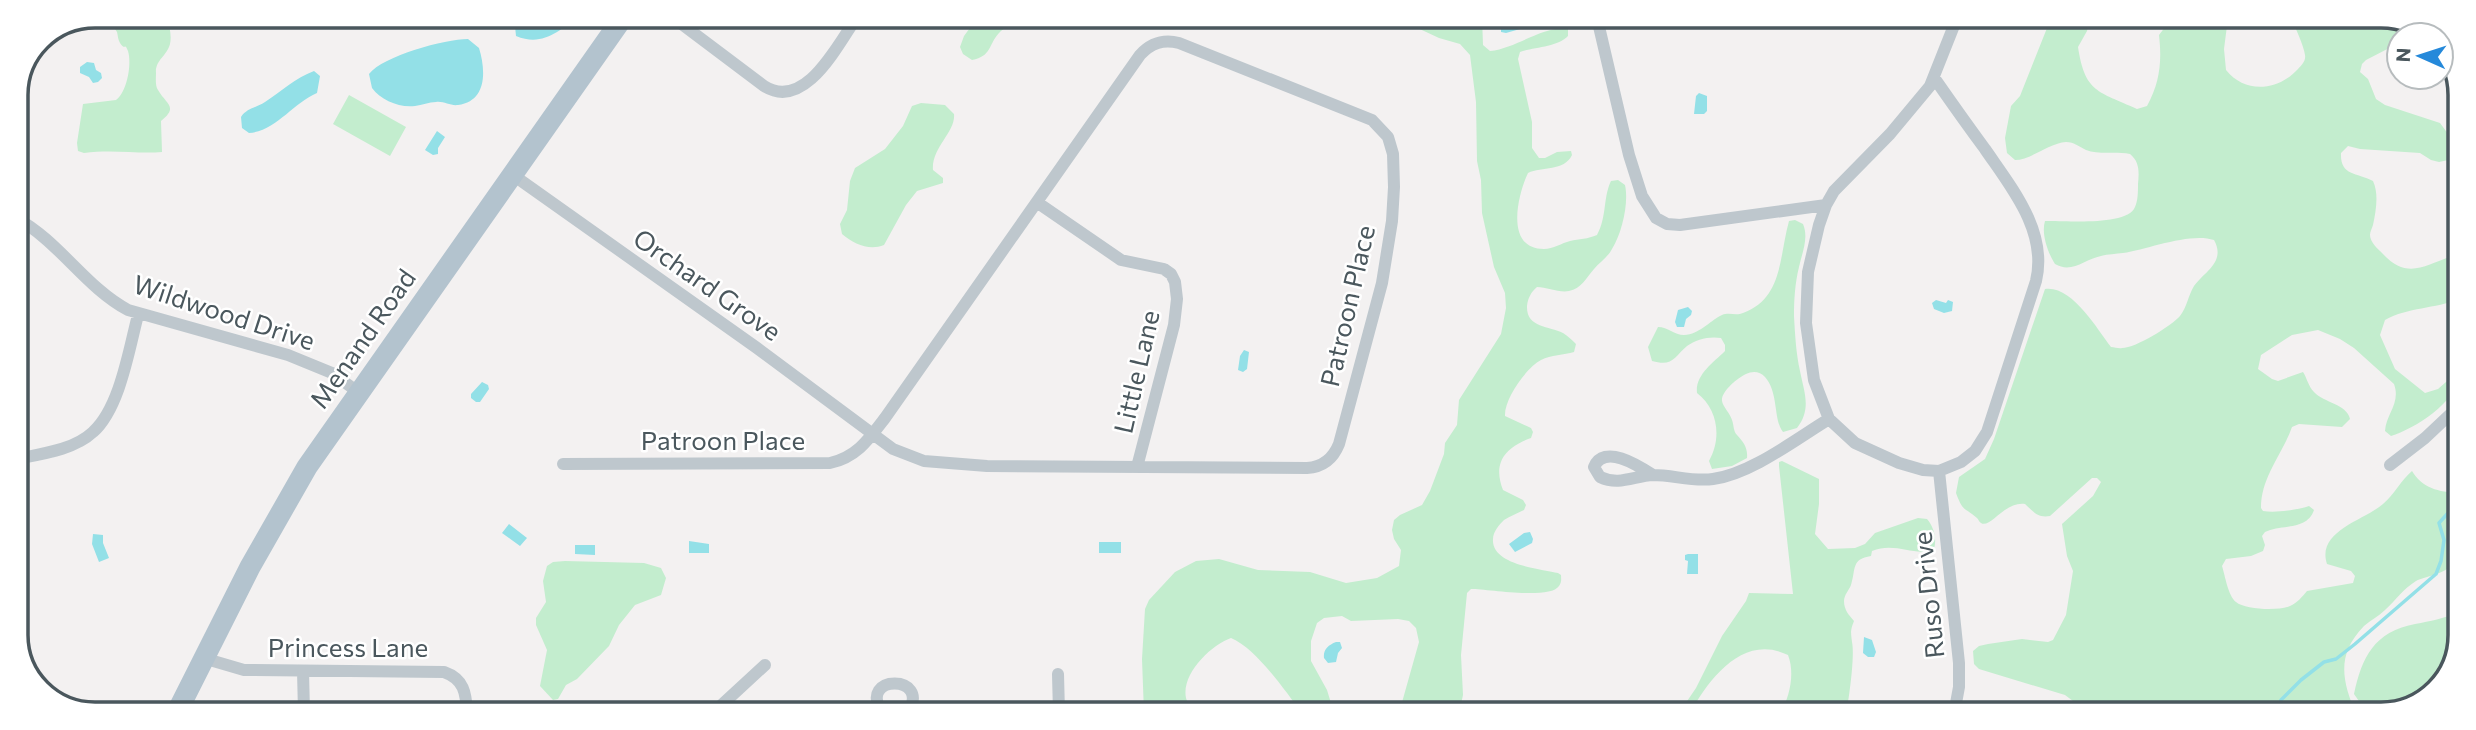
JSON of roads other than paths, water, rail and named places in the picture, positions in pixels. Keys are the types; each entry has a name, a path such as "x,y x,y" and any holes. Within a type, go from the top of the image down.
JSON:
{"main road":[{"name":"Menand Road","path":"182,702 286,503 358,392 616,28"}],"street":[{"path":"687,28 764,86 774,92 785,93 800,88 812,78 849,28"},
{"path":"1599,28 1629,155 1645,205 1656,218 1667,224 1680,225 1826,205"},
{"path":"1935,79 2022,206 2035,238 2039,265 1987,432 1968,457 1954,467 1938,471 1923,470 1876,454 1846,436 1829,419 1814,380 1805,307 1811,254 1826,205 1840,185 1903,120 1935,79 1953,28"},
{"name":"Patroon Place","path":"563,464 830,463 848,458 873,434 1140,55 1152,45 1163,41 1179,43 1363,116 1379,125 1391,145 1394,187 1387,260 1342,430 1334,455 1325,463 1307,468 987,466 931,462 899,453 873,434"},
{"name":"Orchard Grove","path":"513,175 873,434"},
{"name":"Little Lane","path":"1038,202 1121,260 1164,269 1171,274 1175,282 1177,292 1174,325 1138,467"},
{"name":"Wildwood Drive","path":"28,226 39,233 114,301 138,315 288,355 332,373 358,392"},
{"path":"28,456 65,447 93,432 104,418 116,393 138,315"},
{"path":"2390,465 2448,417"},
{"path":"1653,475 1697,480 1722,478 1768,456 1829,419"},
{"name":"Ruso Drive","path":"1938,471 1959,663 1956,702"},
{"name":"Princess Lane","path":"203,658 241,670 444,672 457,678 463,685 466,702"},
{"path":"725,702 765,665"},
{"path":"303,671 303,702"},
{"path":"1058,674 1059,702"},
{"path":"877,702 879,692 887,684 897,682 906,687 913,702"}],"water":[{"path":"515,28 563,28 550,36 534,40 516,36"},
{"path":"1501,28 1520,28 1506,33 1501,32"},
{"path":"468,39 479,48 483,75 479,91 475,98 468,102 458,105 431,102 403,106 385,99 372,88 369,74 387,61 430,45"},
{"path":"87,62 94,63 96,70 101,73 102,78 98,82 93,83 89,77 80,73 80,67"},
{"path":"314,71 320,76 317,93 268,127 249,133 242,128 241,117 246,112"},
{"path":"1699,93 1707,96 1707,111 1704,114 1694,114 1696,96"},
{"path":"437,131 445,137 438,148 438,154 433,155 425,150"},
{"path":"1936,300 1953,302 1952,311 1944,313 1934,309 1932,303"},
{"path":"1688,307 1692,311 1691,315 1686,319 1684,327 1677,327 1675,322 1678,310"},
{"path":"1244,350 1249,352 1247,369 1243,372 1238,370 1240,356"},
{"path":"482,382 488,385 489,389 480,402 476,402 471,398 471,394"},
{"path":"509,524 527,538 520,546 502,533"},
{"path":"1530,532 1532,543 1515,552 1509,544 1524,533"},
{"path":"93,534 103,535 109,558 99,562 92,544"},
{"path":"689,541 709,544 709,553 689,553"},
{"path":"1099,542 1121,542 1121,553 1099,553"},
{"path":"575,545 595,545 595,555 575,554"},
{"path":"1698,554 1698,574 1687,574 1688,561 1685,560 1685,555"},
{"path":"1864,637 1872,640 1876,652 1874,657 1863,653"},
{"path":"1340,642 1342,648 1336,662 1328,663 1324,653 1328,646"}],"waterway":[{"path":"2280,702 2301,680 2324,662 2336,659 2436,574 2444,540 2439,523 2448,513"}]}
